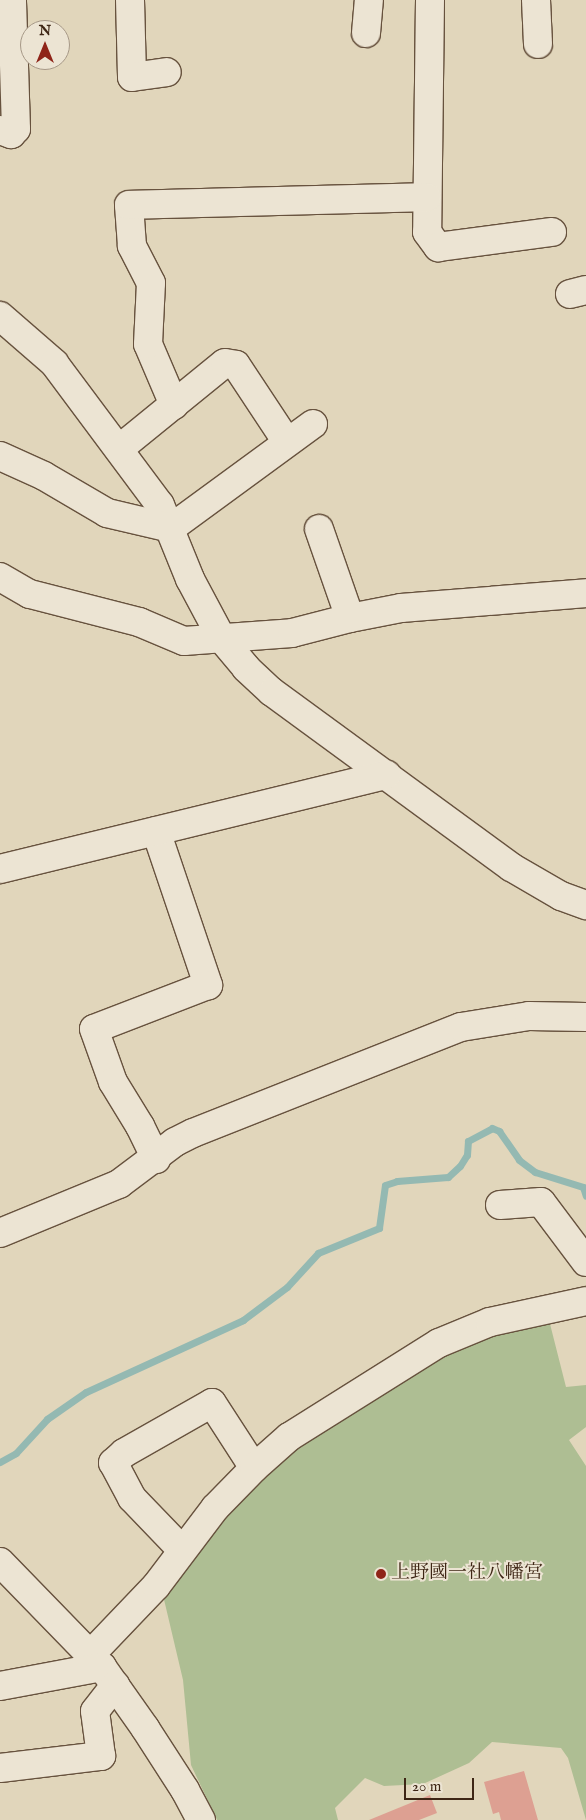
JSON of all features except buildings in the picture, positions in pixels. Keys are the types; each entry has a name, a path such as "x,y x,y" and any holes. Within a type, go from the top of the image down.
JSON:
{"street":[{"path":"0,130 11,134 16,129 12,0"},
{"path":"130,0 132,77 167,72"},
{"path":"366,33 369,0"},
{"path":"430,0 427,232 438,246 552,232"},
{"path":"536,0 538,44"},
{"path":"174,405 148,344 152,283 132,246 129,205 427,197"},
{"path":"0,316 54,363 160,505 171,528 190,579 222,640 246,668 272,692 511,868 561,896 586,905"},
{"path":"118,450 225,363 236,365 288,442"},
{"path":"171,528 314,424"},
{"path":"0,456 44,476 107,512 171,528"},
{"path":"319,529 350,618"},
{"path":"0,577 30,594 139,622 184,641 222,640 292,633 350,618 401,608 586,593"},
{"path":"0,869 387,775"},
{"path":"156,831 208,985 94,1029 112,1082 140,1126 156,1158"},
{"path":"0,1233 119,1184 175,1142 193,1133 461,1027 529,1016 586,1017"},
{"path":"500,1205 541,1202 586,1262"},
{"path":"0,1768 101,1756 95,1710 103,1668 156,1586 215,1508 254,1468 289,1437 439,1343 490,1322 586,1301"},
{"path":"182,1550 132,1498 114,1462 124,1453 212,1403 254,1468"},
{"path":"0,1562 103,1668 185,1790 201,1820"},
{"path":"0,1686 103,1668"}],"green space":[{"name":"上野國一社八幡宮","path":"549,1320 566,1387 586,1385 586,1427 569,1440 586,1466 586,1820 568,1758 561,1748 492,1742 469,1763 423,1784 384,1786 365,1778 335,1808 338,1820 217,1820 191,1765 183,1680 162,1591 224,1513 295,1445 443,1352 496,1332"}],"waterway":[{"path":"0,1462 16,1453 47,1419 86,1392 243,1320 287,1287 318,1253 379,1228 385,1185 397,1181 448,1177 460,1166 467,1155 468,1141 492,1128 499,1131 519,1160 535,1172 583,1187 586,1196"}],"place":[{"name":"上野國一社八幡宮","path":"381,1574"}]}
